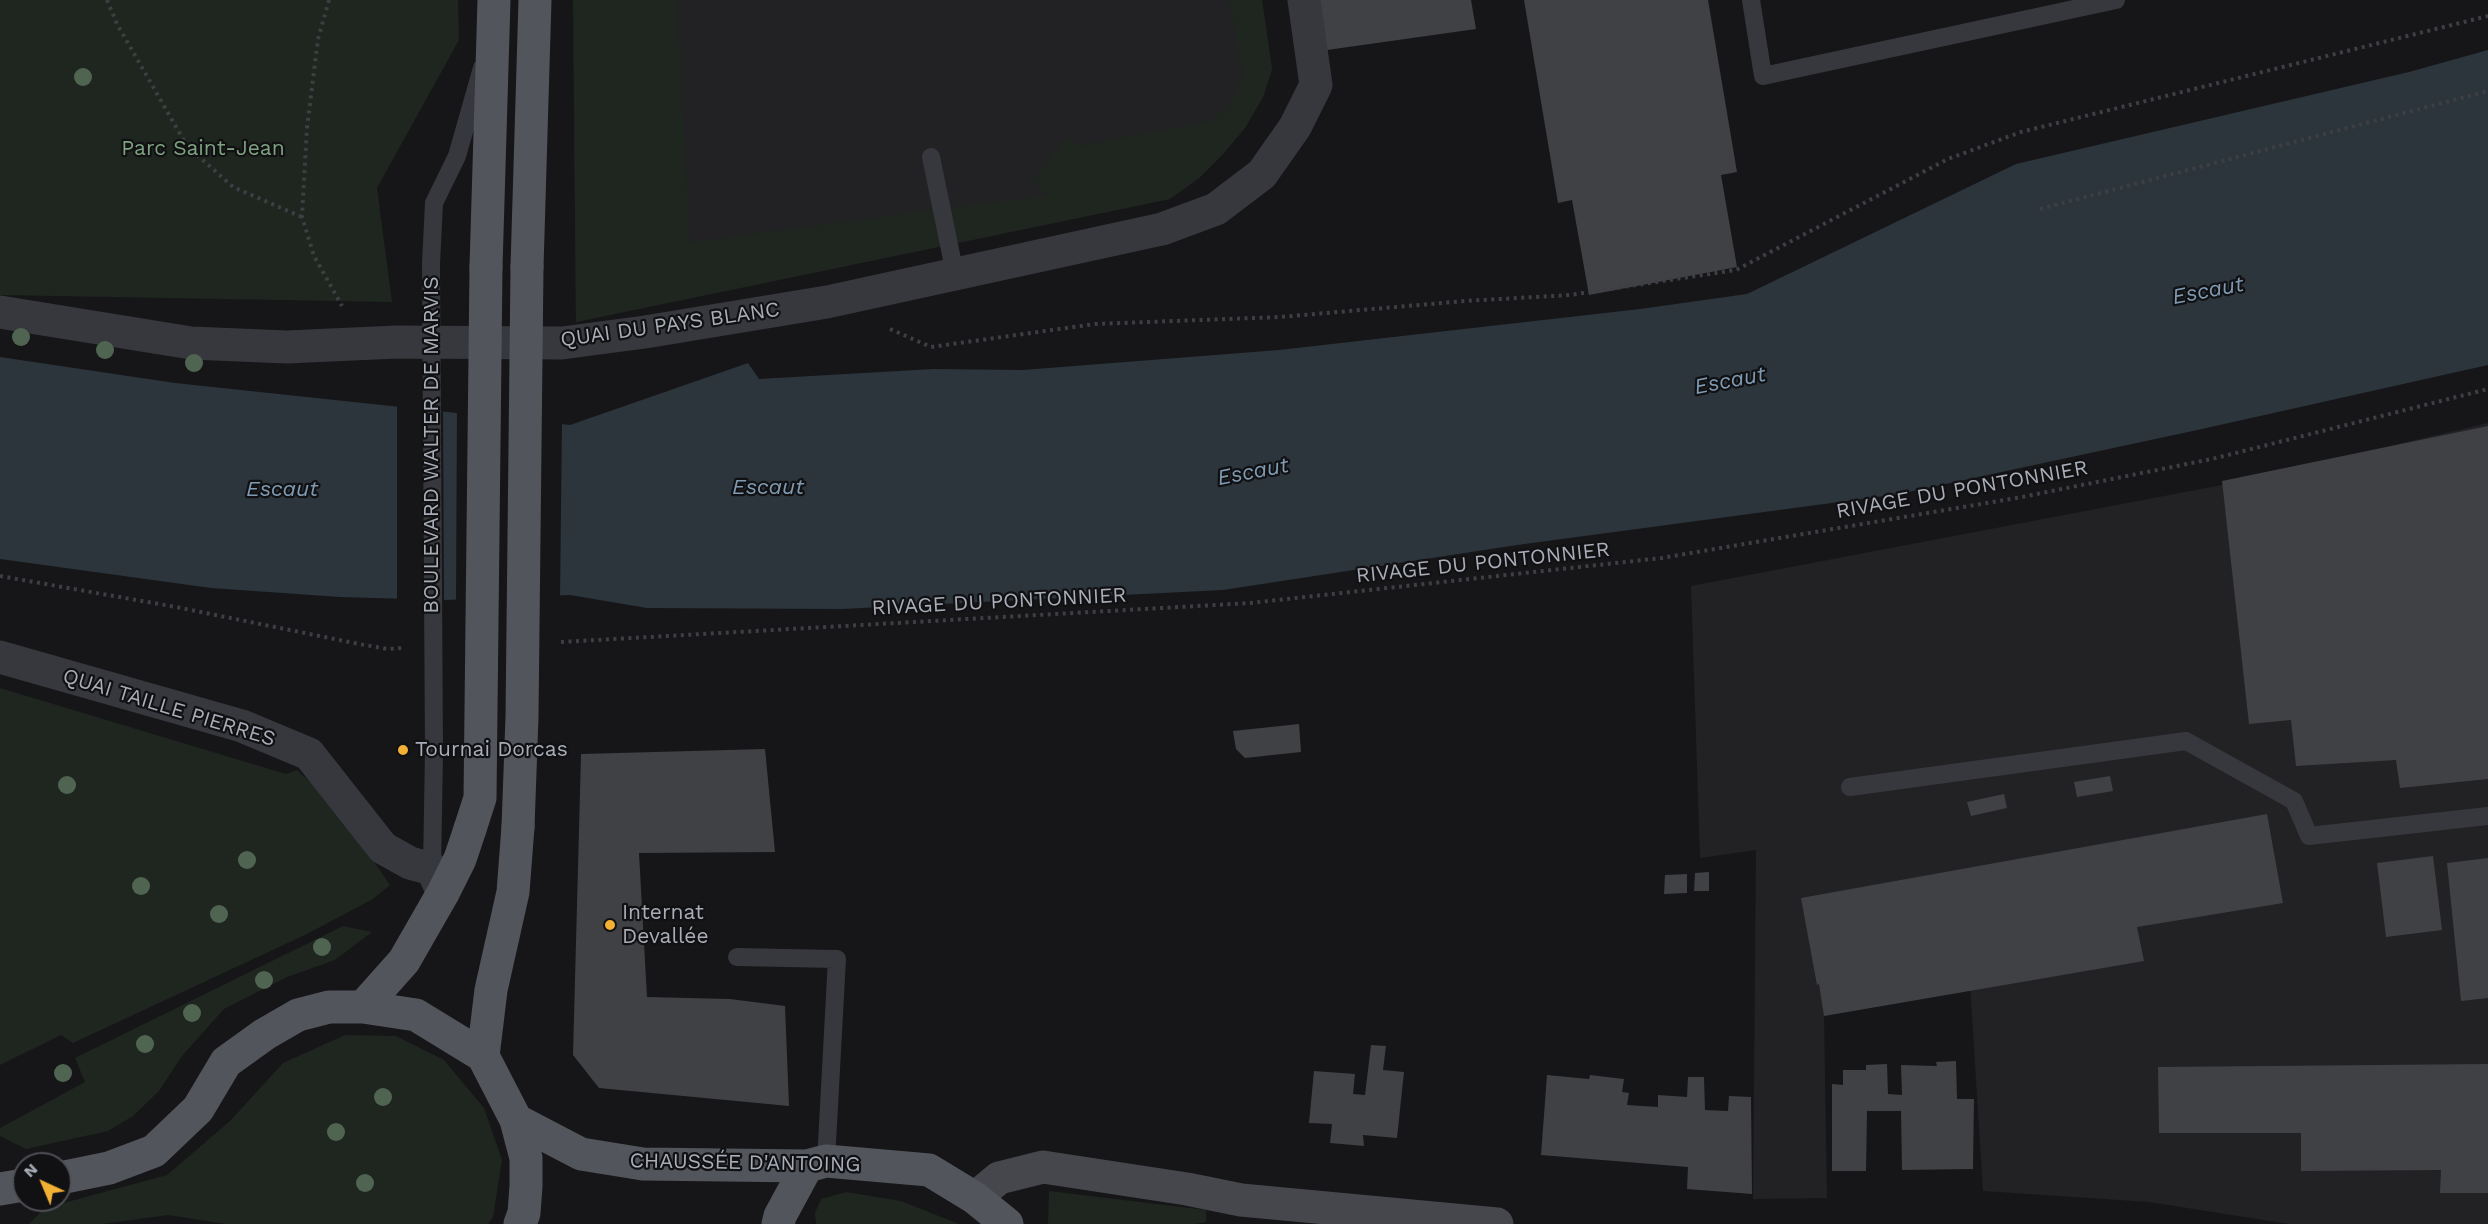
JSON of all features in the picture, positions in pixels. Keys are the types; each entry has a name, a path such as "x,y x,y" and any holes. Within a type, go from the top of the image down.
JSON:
{"main road":[{"name":"BOULEVARD WALTER DE MARVIS","path":"363,1007 404,961 428,875 460,859 480,798 486,267 494,0"},
{"path":"483,1056 491,990 513,892 518,827 522,717 527,267 535,0"},
{"path":"72,1176 109,1168 154,1151 198,1109 226,1062 265,1034 298,1015 330,1007 363,1007 416,1015 483,1056 516,1119 526,1167 524,1213 520,1224"},
{"name":"CHAUSSÉE D'ANTOING","path":"516,1119 581,1154 643,1164 816,1164 929,1170 975,1198 1007,1224"},
{"path":"778,1224 780,1216 816,1164"},
{"path":"975,1198 999,1178 1043,1167 1241,1200 1397,1218 1497,1224"},
{"path":"1286,1224 1397,1218"}],"street":[{"name":"QUAI DU PAYS BLANC","path":"0,312 191,343 287,347 397,342 562,343 645,332 826,302 1162,229 1216,209 1262,174 1295,127 1316,85 1305,0"},
{"name":"QUAI TAILLE PIERRES","path":"0,657 242,726 309,754 382,848 428,875"}],"lane":[{"path":"1751,0 1763,76 2116,0"},
{"name":"BOULEVARD WALTER DE MARVIS","path":"428,875 434,751 430,264 434,203 457,156 467,115 494,32"},
{"path":"931,157 955,274"},
{"path":"1850,787 2186,741 2295,801 2309,836 2488,816"},
{"path":"737,957 837,959 816,1164"}],"path":[{"path":"107,0 117,24 187,146 233,187 302,217"},
{"path":"329,0 318,39 307,128 302,217 314,256 342,306 350,345"},
{"path":"889,329 931,347 1095,324 1280,317 1465,301 1570,295 1736,270 1948,159 2021,132 2488,16"},
{"path":"2040,209 2488,91"},
{"name":"RIVAGE DU PONTONNIER","path":"559,642 1250,603 1662,558 2022,497 2212,459 2488,389"},
{"path":"0,576 176,607 359,644 388,649 410,648"}],"shaded area":[{"path":"573,0 1262,0 1272,69 1263,97 1245,128 1199,178 1170,199 576,322"},
{"path":"2488,423 2488,1224 2289,1224 2149,1202 1983,1191 1970,984 1824,1015 1827,1198 1753,1199 1756,850 1700,858 1691,586 2227,484"}],"green space":[{"name":"Parc Saint-Jean","path":"0,0 458,0 459,40 377,188 392,302 0,295"},
{"path":"573,0 677,0 690,242 1048,195 1031,182 1067,137 1079,146 1209,121 1224,110 1237,93 1243,75 1229,0 1262,0 1272,69 1263,97 1245,128 1199,178 1170,199 576,322"},
{"path":"0,688 286,774 297,770 334,803 390,885 373,899 307,934 73,1043 61,1035 0,1065"},
{"path":"343,926 372,932 335,960 287,977 224,1009 182,1056 159,1091 133,1116 108,1131 26,1149 0,1136 0,1128 85,1082 75,1058"},
{"path":"345,1035 396,1036 444,1060 484,1108 502,1160 493,1217 488,1224 226,1224 168,1215 103,1224 29,1224 41,1212 72,1212 72,1201 167,1175 230,1121 283,1063"},
{"path":"1049,1191 1206,1210 1206,1222 1195,1224 1048,1224"},
{"path":"846,1192 901,1201 959,1224 816,1224 815,1213 821,1199"}],"water":[{"name":"Escaut","path":"2488,50 2488,365 1899,494 1517,545 1223,590 842,609 647,608 570,595 445,600 340,597 211,588 0,559 0,357 175,383 570,425 748,363 759,379 933,369 1023,370 1279,350 1640,309 1747,294 2016,164 2409,72"}],"pier":[{"path":"397,403 443,408 444,603 397,601"},
{"path":"457,410 562,421 560,598 456,602"}],"building":[{"path":"1318,0 1471,0 1476,29 1327,50"},
{"path":"1524,0 1708,0 1737,172 1721,175 1737,267 1589,295 1572,200 1558,203"},
{"path":"2488,426 2488,779 2400,788 2396,760 2296,766 2291,720 2249,724 2222,481"},
{"path":"1299,724 1301,752 1245,758 1236,749 1233,731"},
{"name":"Internat Devallée","path":"765,749 775,852 639,853 647,997 730,999 785,1006 789,1106 599,1088 573,1055 581,754"},
{"path":"2110,776 2113,791 2077,797 2074,782"},
{"path":"2004,794 2007,808 1971,816 1967,802"},
{"path":"2267,814 2283,903 2137,927 2144,961 1824,1016 1801,898"},
{"path":"2433,856 2442,930 2386,937 2377,863"},
{"path":"2488,858 2488,998 2461,1001 2447,863"},
{"path":"1709,872 1709,891 1694,891 1695,873"},
{"path":"1687,874 1687,893 1664,894 1665,875"},
{"path":"1371,1045 1386,1046 1383,1070 1404,1072 1397,1138 1363,1135 1364,1146 1330,1143 1332,1124 1309,1123 1314,1071 1355,1074 1353,1094 1365,1095"},
{"path":"1956,1061 1957,1099 1974,1099 1973,1169 1902,1170 1901,1111 1867,1111 1866,1171 1832,1171 1832,1084 1843,1085 1843,1070 1866,1070 1866,1065 1887,1064 1888,1094 1902,1095 1901,1065 1937,1066 1936,1062"},
{"path":"2488,1064 2488,1193 2440,1193 2441,1170 2301,1171 2301,1133 2159,1133 2158,1067"},
{"path":"1547,1075 1589,1079 1590,1075 1624,1079 1622,1092 1629,1093 1627,1105 1658,1107 1658,1095 1687,1097 1688,1077 1704,1077 1705,1110 1728,1111 1729,1096 1751,1097 1752,1194 1687,1189 1688,1167 1541,1155"}],"place":[{"name":"Tournai Dorcas","path":"403,750"},
{"name":"Internat Devallée","path":"610,925"}]}
